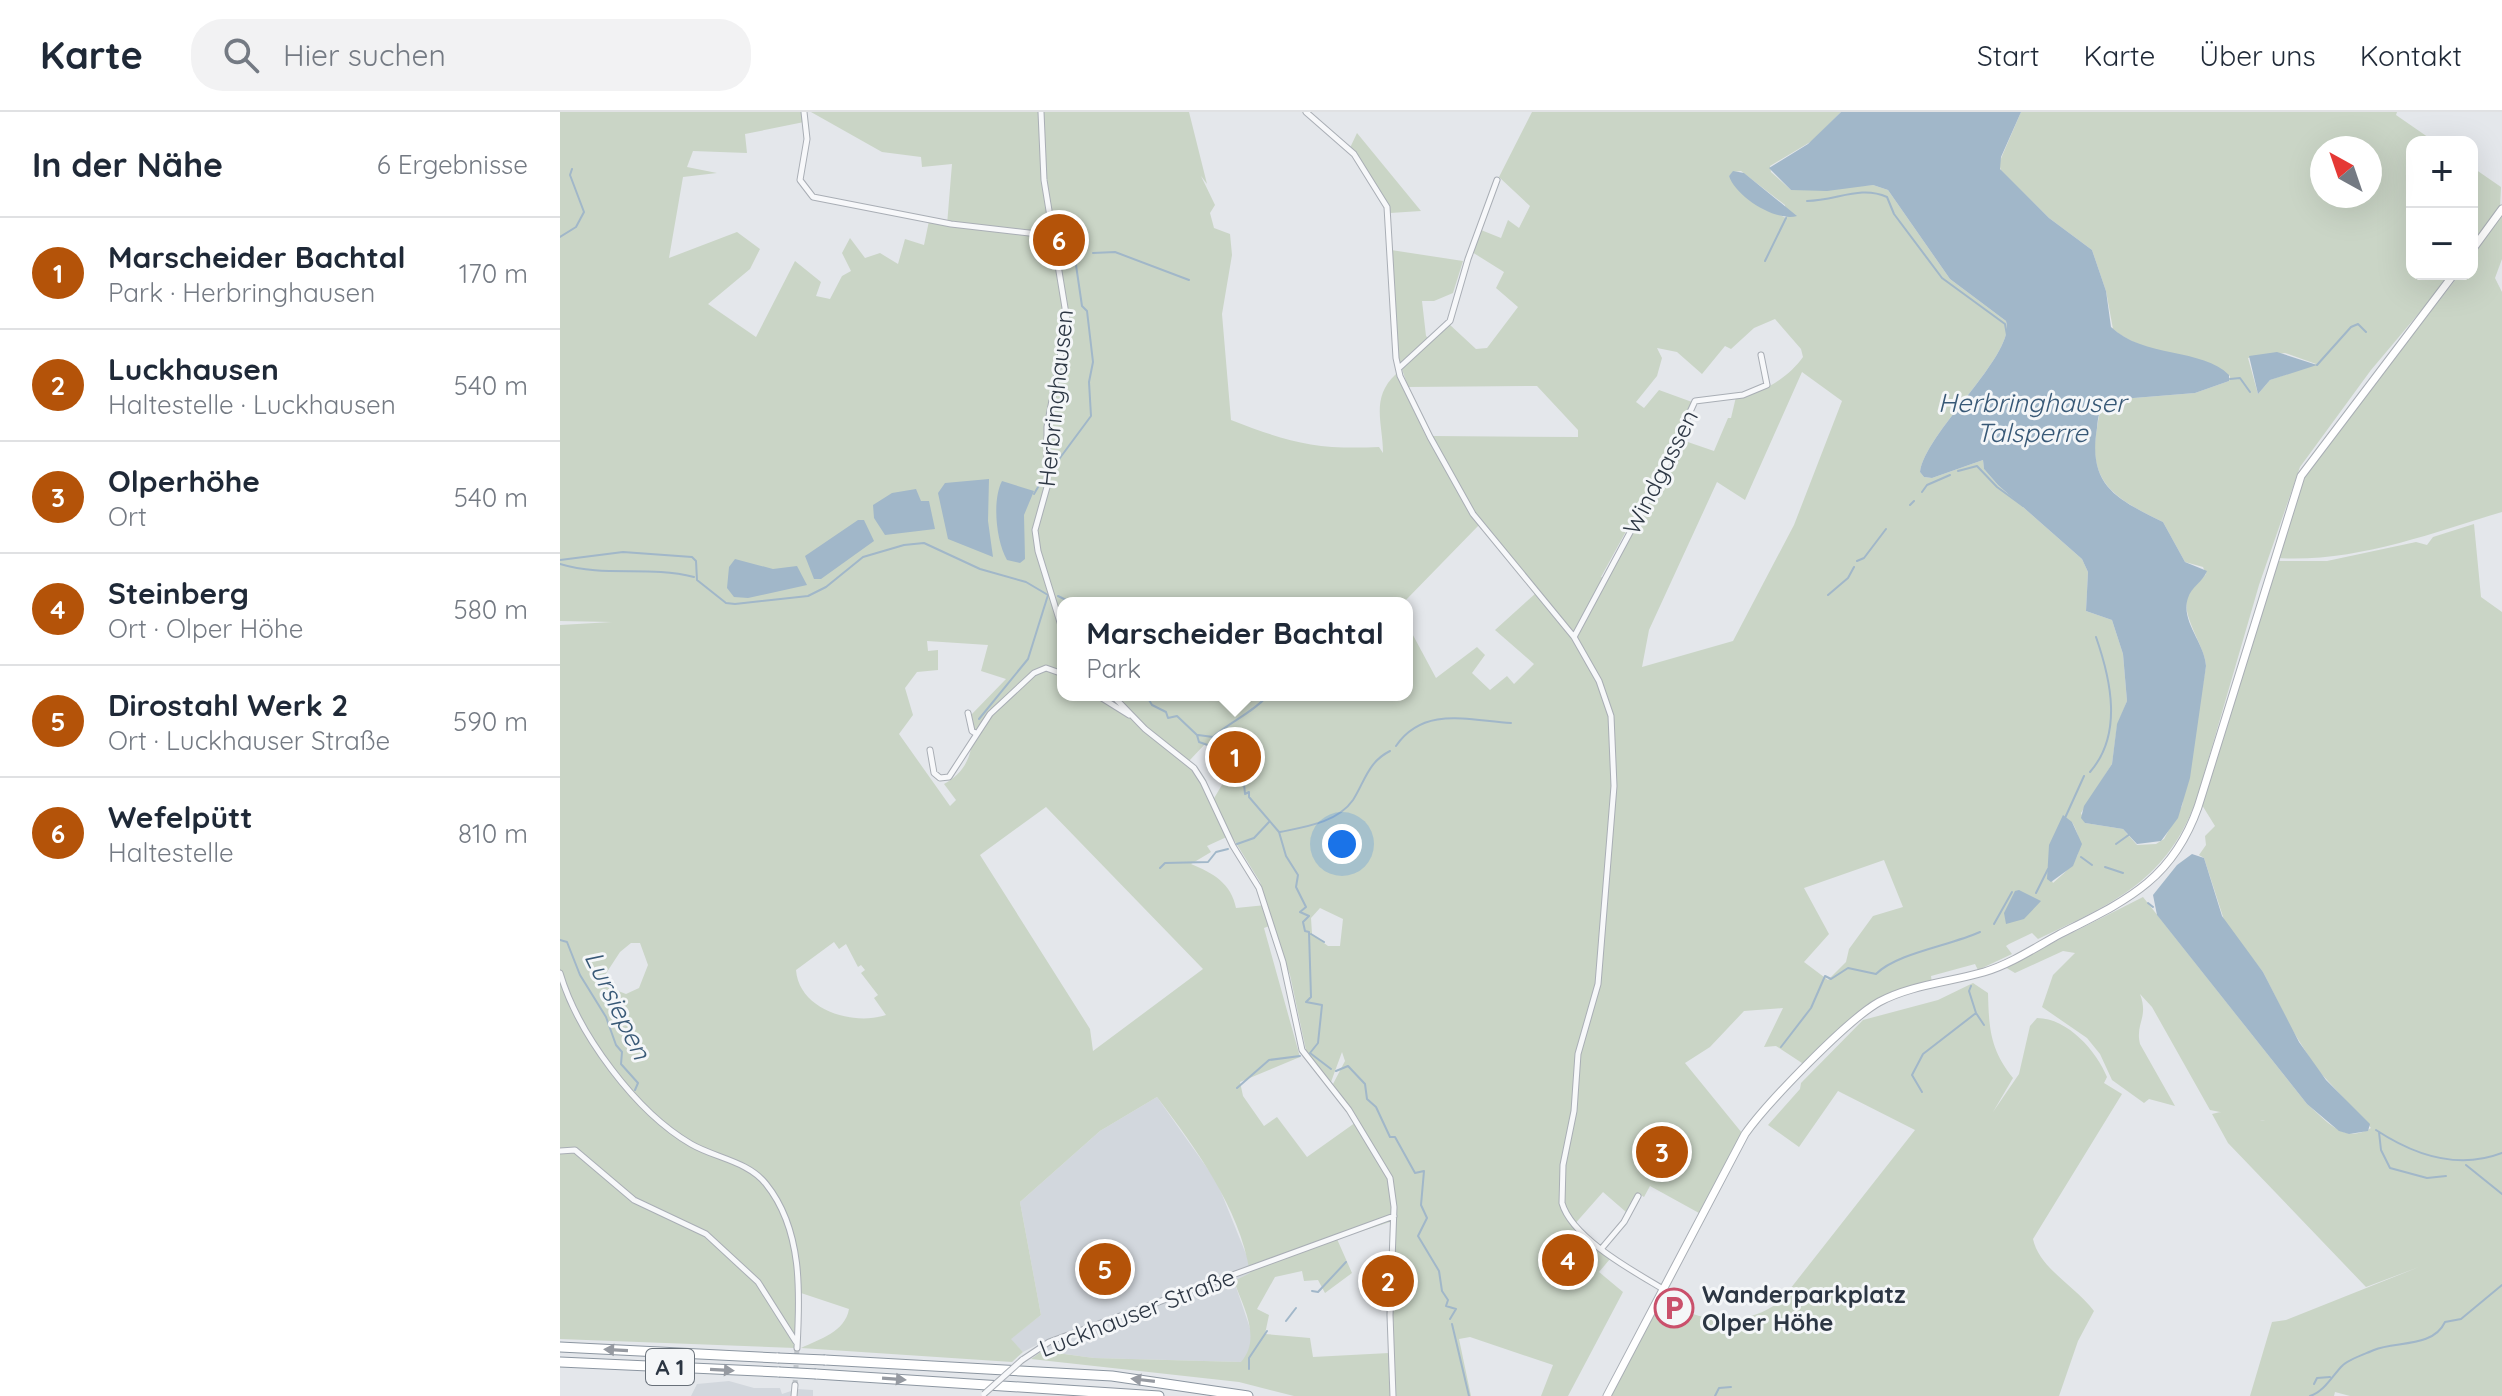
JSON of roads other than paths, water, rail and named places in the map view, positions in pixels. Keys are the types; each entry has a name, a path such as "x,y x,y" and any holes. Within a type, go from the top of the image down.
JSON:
{"highway":[{"name":"A 1","path":"560,1347 1112,1376 1248,1396"},
{"name":"A 1","path":"560,1362 816,1374 1159,1396"}],"main road":[{"path":"2478,242 2502,209"},
{"path":"1607,1396 1745,1134 1785,1089 1878,1002 2001,965 2120,905 2164,869 2182,845 2195,818 2301,476 2449,280"}],"street":[{"path":"804,112 807,139 800,180 813,197 951,224 1055,236"},
{"name":"Herbringhausen","path":"1041,112 1044,180 1067,320 1047,427 1047,487 1035,530 1038,551 1057,613"},
{"path":"1306,112 1354,154 1387,207 1398,369 1473,514 1574,637 1599,681 1611,716 1614,786 1598,984 1576,1067 1574,1111 1563,1165 1563,1208 1573,1223 1602,1248 1663,1289"},
{"path":"1398,369 1452,318 1468,259 1497,180"},
{"name":"Windgassen","path":"1574,637 1664,469 1695,401 1743,395 1767,385 1761,355"},
{"path":"930,750 932,771 937,777 945,778 954,771 993,711 1034,673 1049,668 1057,671"},
{"path":"1105,701 1122,713 1130,714"},
{"path":"1118,701 1194,768 1233,846 1250,869 1283,962 1305,1056 1349,1110 1387,1172 1394,1194 1390,1315 1393,1396"},
{"path":"968,713 972,731 977,734"},
{"path":"560,973 576,1011 617,1076 653,1116 691,1144 741,1165 767,1184 796,1258 800,1321 797,1345 758,1282 706,1234 634,1200 575,1150 560,1151"},
{"path":"1602,1248 1624,1222 1638,1196"},
{"name":"Luckhauser Straße","path":"983,1395 1022,1360 1062,1337 1394,1216"},
{"path":"794,1396 795,1385"}],"water":[{"name":"Herbringhauser Talsperre","path":"1841,112 2021,112 2001,157 2000,169 2049,218 2092,250 2106,291 2111,327 2139,344 2204,360 2229,375 2229,381 2195,393 2109,400 2101,409 2098,420 2095,448 2102,478 2120,498 2163,522 2185,562 2207,571 2190,594 2186,607 2206,666 2190,778 2178,818 2161,841 2137,844 2123,829 2085,823 2081,818 2084,806 2112,764 2117,724 2127,701 2123,654 2112,620 2086,611 2088,572 2082,559 1998,485 1984,469 1983,460 1932,478 1924,477 1920,472 1938,436 1998,353 2006,335 2006,321 1950,279 1888,190 1873,185 1827,191 1791,190 1769,168 1808,144"},
{"path":"1733,171 1744,173 1797,216 1768,212 1748,199 1733,184 1729,176"},
{"path":"2277,352 2317,365 2270,380 2258,394 2249,356"},
{"path":"989,479 988,521 993,557 948,539 938,493 945,483"},
{"path":"1002,481 1034,491 1024,515 1025,559 1020,563 1007,560 1000,542 996,509"},
{"path":"916,489 921,501 929,501 935,529 885,535 874,518 873,505 892,493"},
{"path":"858,520 864,520 874,541 821,579 814,579 805,556"},
{"path":"735,559 773,569 797,566 807,585 748,598 734,597 727,588 729,567"},
{"path":"2063,815 2072,822 2082,844 2073,866 2051,882 2047,879 2049,845"},
{"path":"2192,854 2204,858 2222,916 2263,972 2299,1042 2326,1080 2370,1124 2368,1131 2349,1134 2339,1131 2307,1104 2157,915 2153,895 2177,865"},
{"path":"2015,891 2041,901 2024,919 2006,924 2004,913"}],"waterway":[{"path":"560,237 576,227 584,212 570,175 572,169"},
{"path":"1807,201 1857,193 1887,197 1894,214 1942,278 2005,324 2007,335"},
{"path":"1765,261 1786,218"},
{"path":"1093,253 1115,252 1189,280"},
{"path":"1051,470 1091,416 1089,382 1093,362 1087,311 1082,306 1076,265"},
{"path":"2317,365 2351,327 2358,324 2366,332"},
{"path":"2230,379 2240,378 2250,392"},
{"path":"1958,471 1977,466 1997,487 2023,506"},
{"path":"1922,492 1927,485 1950,475"},
{"path":"1034,494 1041,482"},
{"path":"1910,505 1914,501"},
{"path":"1857,561 1864,558 1886,529"},
{"path":"560,560 623,552 692,557 696,561 697,580 726,603 735,604 808,596 826,587 863,557 904,545 924,543 980,569 1026,582 1048,595 1028,659 979,719"},
{"path":"560,564 594,570 660,572 694,577"},
{"path":"1828,595 1848,578 1854,567"},
{"path":"2090,772 2107,741 2111,706 2106,671 2096,637"},
{"path":"1150,701 1166,712 1168,718 1177,716 1197,735 1199,742 1219,749 1230,769 1236,772 1234,782 1244,784 1245,794 1249,792 1249,797 1279,832 1286,856 1298,875 1296,887 1306,907 1300,912 1309,916 1303,922 1305,931 1309,932 1311,997 1306,1002 1322,1005 1318,1043 1310,1053 1331,1069"},
{"path":"1198,735 1213,737 1262,701"},
{"path":"1396,746 1407,733 1434,720 1449,718 1511,723"},
{"path":"1280,832 1320,823 1338,814 1353,800 1372,766 1390,751"},
{"path":"2065,818 2084,776"},
{"path":"1237,844 1254,838 1269,822"},
{"path":"2116,844 2130,834"},
{"path":"1160,868 1165,863 1208,862 1216,852 1228,849"},
{"path":"2081,857 2092,865"},
{"path":"2105,867 2123,873"},
{"path":"2036,893 2048,869"},
{"path":"1994,924 2012,892"},
{"path":"2148,903 2153,907"},
{"path":"1781,1047 1811,1008 1825,976 1831,979 1848,968 1876,974 1910,955 1980,932"},
{"path":"1311,934 1324,942"},
{"name":"Lursiepen","path":"560,940 567,942 580,975 606,1017 616,1045 622,1052 621,1064 638,1083 635,1090"},
{"path":"1922,1092 1912,1075 1923,1054 1976,1013 1969,991 1971,986"},
{"path":"1976,1013 1984,1025"},
{"path":"1237,1088 1269,1060 1300,1056"},
{"path":"1336,1071 1348,1066 1365,1084 1367,1099 1376,1107 1390,1137 1395,1137 1415,1173 1424,1171 1421,1205 1427,1218 1418,1236 1439,1271 1442,1291 1448,1300 1446,1306 1456,1309 1450,1319"},
{"path":"2376,1130 2421,1153 2453,1160 2486,1158 2502,1153"},
{"path":"2379,1132 2381,1150 2390,1168 2427,1178 2446,1176"},
{"path":"2466,1165 2502,1194"},
{"path":"1312,1291 1318,1292 1346,1262"},
{"path":"2310,1396 2324,1387 2348,1362 2383,1347 2432,1336 2445,1322 2461,1319 2502,1285"},
{"path":"1286,1321 1296,1308"},
{"path":"1452,1324 1469,1396"},
{"path":"1249,1369 1249,1358 1267,1331"},
{"path":"2314,1384 2317,1378 2330,1377"},
{"path":"1715,1396 1719,1388 1731,1387"}],"tunnel":[{"path":"795,1385 797,1348"}],"place":[{"name":"Wefelpütt","path":"1059,240"},
{"name":"Marscheider Bachtal","path":"1235,757"},
{"name":"Olperhöhe","path":"1662,1152"},
{"name":"Steinberg","path":"1568,1260"},
{"name":"Dirostahl Werk 2","path":"1105,1269"},
{"name":"Luckhausen","path":"1388,1281"},
{"name":"Wanderparkplatz Olper Höhe","path":"1674,1308"}]}
